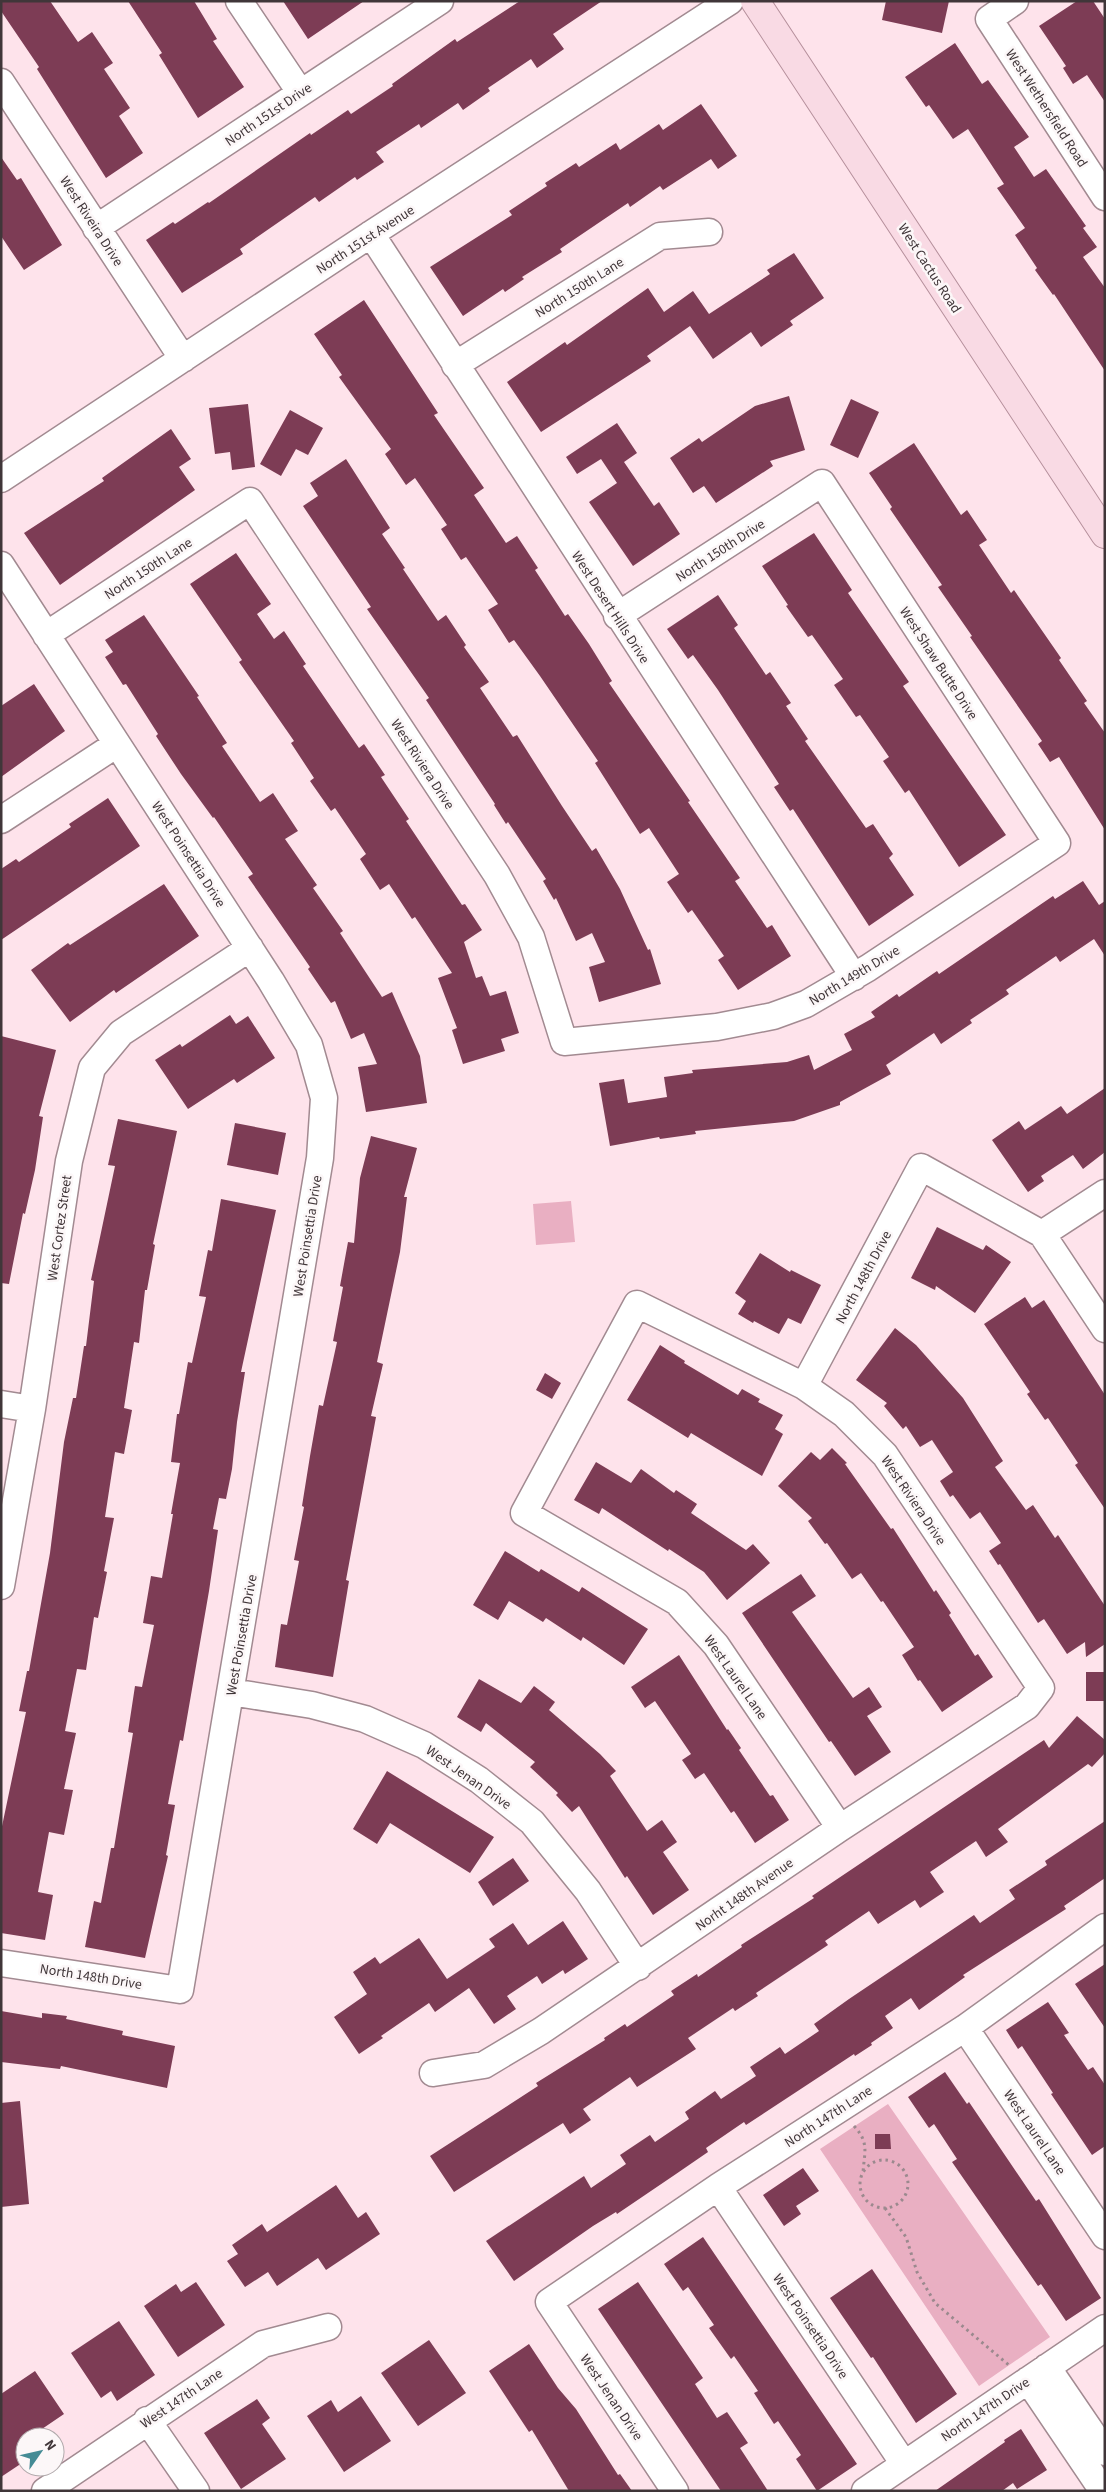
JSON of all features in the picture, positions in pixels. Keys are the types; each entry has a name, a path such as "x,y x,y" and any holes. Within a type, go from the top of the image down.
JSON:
{"main road":[{"name":"West Cactus Road","path":"755,1 1105,534"}],"street":[{"path":"239,1 300,92"},
{"name":"North 151st Drive","path":"96,228 440,1"},
{"name":"North 151st Avenue","path":"1,479 371,234 730,1"},
{"name":"West Wethersfield Road","path":"1015,1 989,19 1105,197"},
{"name":"West Riveira Drive","path":"1,82 183,359"},
{"name":"North 150th Lane","path":"455,365 660,236 709,232"},
{"name":"West Desert Hills Drive","path":"371,234 617,616 854,977"},
{"name":"North 150th Drive","path":"617,616 822,483"},
{"name":"West Shaw Butte Drive","path":"822,483 1057,843"},
{"name":"North 150th Lane","path":"46,635 250,501"},
{"name":"West Riviera Drive","path":"250,501 497,875 531,937 552,995 564,1042"},
{"name":"West Poinsettia Drive","path":"1,565 250,948 309,1045 324,1098 320,1158 180,1990"},
{"path":"1,820 117,744"},
{"name":"North 149th Drive","path":"564,1042 717,1028 773,1016 806,1004 854,977 1057,843"},
{"name":"West Cortez Street","path":"1,1586 32,1409 69,1161 92,1068 121,1033 250,948"},
{"name":"North 148th Drive","path":"804,1386 921,1167 1042,1234"},
{"path":"1105,1192 1042,1234 1105,1329"},
{"name":"West Riviera Drive","path":"524,1513 637,1304 804,1386 844,1414 884,1455 1041,1688"},
{"path":"1,1404 32,1409"},
{"name":"West Laurel Lane","path":"524,1513 677,1602 716,1644 840,1828"},
{"name":"Norht 148th Avenue","path":"433,2073 484,2065 541,2031 638,1967 840,1828 1027,1706 1041,1688"},
{"name":"West Jenan Drive","path":"231,1692 312,1705 365,1719 424,1745 479,1780 532,1822 588,1891 638,1967"},
{"name":"North 147th Lane","path":"549,2302 718,2187 965,2028 1105,1927"},
{"name":"North 148th Drive","path":"1,1963 180,1990"},
{"name":"West Laurel Lane","path":"965,2028 1105,2236"},
{"name":"West Poinsettia Drive","path":"718,2187 904,2464"},
{"name":"West Jenan Drive","path":"549,2302 675,2491"},
{"name":"West 147th Lane","path":"46,2491 147,2420 263,2344 328,2327"},
{"name":"North 147th Drive","path":"865,2491 1029,2372 1105,2328"},
{"path":"1029,2372 1105,2452"},
{"path":"1029,2372 1103,2491"},
{"path":"147,2420 196,2491"}],"path":[{"path":"851,2123 860,2134 866,2146 866,2156 860,2185 866,2199 878,2208 886,2208 893,2206 905,2196 908,2181 905,2173 893,2162 886,2160 870,2165 863,2174"},
{"path":"886,2208 906,2237 917,2272 935,2303 1029,2372"}],"shaded area":[{"path":"571,1201 575,1242 536,1245 533,1204"},
{"path":"888,2104 1050,2337 979,2386 820,2149"}],"building":[{"path":"1,1 50,1 78,42 92,32 113,63 104,69 130,108 119,116 143,153 106,178 37,69 39,67 1,11"},
{"path":"128,1 194,1 217,39 213,41 244,87 198,118 159,55 162,53"},
{"path":"283,1 364,1 308,39"},
{"path":"520,1 602,1 553,34 564,49 537,68 531,59 488,88 490,91 463,110 458,103 421,128 419,124 376,152 384,162 357,180 355,177 319,202 315,197 240,249 243,254 182,293 146,240 173,222 175,224 209,203 310,133 311,135 348,110 351,114 393,86 392,84 455,39 457,42"},
{"path":"886,1 949,1 942,33 882,20"},
{"path":"1077,1 1093,1 1105,19 1105,102 1087,75 1073,84 1063,68 1066,66 1039,26"},
{"path":"955,43 982,84 988,80 1029,137 1014,147 1034,177 1046,169 1086,226 1083,228 1097,247 1083,257 1105,288 1105,371 1054,294 1035,270 1037,268 1015,235 1025,228 997,188 1004,184 968,129 953,139 929,105 926,107 905,77"},
{"path":"701,104 737,156 718,169 711,159 663,190 660,186 630,207 628,203 560,249 562,252 522,277 524,279 505,292 503,289 463,316 430,267 512,215 509,211 547,186 545,183 576,163 579,167 616,143 620,150 659,124 663,130"},
{"path":"1,157 17,180 21,178 62,245 24,270 1,236"},
{"path":"794,253 824,298 790,321 793,325 761,347 751,332 713,359 690,326 647,356 651,361 541,432 507,382 565,342 567,345 648,288 664,312 693,291 709,314 770,274 767,270"},
{"path":"364,300 438,413 434,415 484,488 474,495 506,543 517,536 538,568 535,570 565,616 568,614 589,644 612,681 609,683 740,878 735,881 767,928 772,925 791,956 738,990 718,960 724,956 692,910 688,913 667,882 679,874 649,828 640,834 595,763 598,761 540,676 514,640 509,643 488,610 498,604 466,557 461,560 441,529 447,525 415,478 406,485 385,454 391,449 339,377 342,375 314,334"},
{"path":"789,396 805,450 770,461 773,466 716,503 704,486 693,493 670,458 699,438 702,442 755,406"},
{"path":"851,399 879,412 858,458 830,445"},
{"path":"248,404 255,467 232,470 230,452 215,454 209,408"},
{"path":"290,410 323,428 308,455 296,449 281,476 260,464"},
{"path":"617,423 637,453 624,462 654,506 659,502 680,534 633,566 589,502 617,483 601,459 577,474 566,457"},
{"path":"171,429 191,459 179,467 195,490 60,585 24,533 104,481 102,478"},
{"path":"914,443 961,515 967,510 987,540 979,545 1011,593 1014,590 1061,658 1059,660 1087,701 1084,703 1105,733 1105,830 1059,757 1050,762 1038,744 1042,741 970,637 972,636 938,587 942,585 890,509 892,507 869,473"},
{"path":"346,459 390,528 382,534 405,568 403,569 438,621 446,615 466,645 464,647 489,682 480,688 513,737 517,735 592,851 596,848 620,889 648,950 650,949 661,984 599,1002 589,967 605,962 592,933 576,941 556,898 554,900 543,881 546,879 508,822 506,824 495,804 426,700 429,698 367,609 371,607 303,506 318,496 310,483"},
{"path":"814,533 852,590 848,593 909,682 903,686 1006,835 959,867 909,790 905,793 883,761 889,757 860,715 856,717 834,685 843,679 812,635 808,637 786,606 788,605 762,566"},
{"path":"236,553 271,604 257,614 274,639 284,631 306,664 303,666 359,748 364,744 385,775 381,777 409,819 406,821 462,905 465,904 482,930 464,942 476,978 482,976 490,996 506,991 519,1033 501,1039 505,1051 463,1064 452,1030 457,1028 438,978 452,973 415,917 412,919 389,884 380,890 360,859 366,854 335,808 331,811 310,781 314,778 291,743 294,741 239,662 242,660 190,584"},
{"path":"718,595 738,625 734,628 766,675 770,672 791,703 786,706 808,739 805,741 866,828 873,824 893,854 889,858 914,895 869,926 793,809 790,811 774,787 779,784 718,690 693,655 688,659 667,629"},
{"path":"144,615 199,696 197,697 227,743 222,746 260,802 273,793 298,831 285,839 317,885 313,888 343,931 340,933 382,997 392,992 420,1056 427,1103 366,1112 358,1067 377,1064 364,1033 351,1039 335,1001 331,1003 308,969 310,967 248,877 253,874 214,817 181,774 156,736 158,734 126,684 123,685 105,657 113,652 105,640"},
{"path":"34,684 65,731 1,777 1,706"},
{"path":"108,798 140,846 1,940 1,869 16,859 19,862 71,827 69,824"},
{"path":"1083,881 1099,905 1105,901 1105,956 1094,939 1060,962 1056,956 1006,990 1009,994 970,1020 972,1023 941,1044 934,1033 886,1065 891,1074 840,1102 840,1105 794,1121 695,1131 696,1134 660,1139 659,1137 610,1146 599,1083 624,1079 628,1103 667,1097 664,1077 693,1073 692,1070 787,1062 809,1055 814,1070 852,1050 844,1034 875,1017 871,1012 897,994 899,997 937,971 939,974 1053,896 1055,899"},
{"path":"164,884 199,936 116,993 114,990 70,1022 31,970 68,943 70,945"},
{"path":"230,1015 236,1024 248,1016 275,1058 237,1083 234,1079 188,1109 155,1060 180,1044 182,1047"},
{"path":"1,1036 56,1050 39,1116 43,1117 35,1170 25,1214 23,1213 9,1284 1,1283"},
{"path":"1105,1088 1105,1152 1083,1169 1073,1155 1041,1176 1044,1181 1028,1192 992,1140 1019,1121 1025,1130 1061,1106 1067,1114"},
{"path":"118,1119 177,1131 153,1244 155,1245 147,1290 145,1290 139,1343 134,1342 124,1408 132,1410 124,1454 115,1452 105,1517 114,1518 104,1571 107,1572 98,1618 94,1617 86,1670 77,1669 65,1731 76,1733 64,1789 73,1790 64,1835 49,1832 38,1892 53,1895 45,1940 1,1933 1,1831 26,1712 19,1711 27,1671 29,1671 50,1553 64,1442 73,1398 76,1398 84,1346 86,1346 94,1281 91,1280 115,1166 108,1165"},
{"path":"235,1123 286,1133 278,1175 227,1165"},
{"path":"371,1136 417,1148 404,1197 407,1197 400,1252 377,1362 383,1364 371,1416 376,1417 346,1580 349,1581 333,1677 275,1667 281,1624 287,1625 299,1561 294,1560 304,1507 302,1506 310,1456 319,1405 323,1406 337,1342 333,1341 343,1287 340,1286 348,1242 354,1243 360,1178"},
{"path":"221,1199 276,1210 241,1372 245,1372 232,1469 226,1499 219,1498 213,1529 218,1530 209,1591 183,1741 180,1740 168,1804 175,1805 166,1855 168,1856 145,1958 85,1947 94,1901 101,1903 111,1848 114,1848 133,1733 128,1732 135,1686 142,1687 154,1625 143,1623 151,1576 162,1578 173,1514 171,1514 180,1463 171,1462 177,1414 179,1414 188,1362 192,1363 206,1297 199,1296 208,1250 212,1251"},
{"path":"937,1227 983,1250 986,1245 1011,1262 975,1313 936,1286 935,1290 911,1278"},
{"path":"760,1253 790,1272 791,1270 821,1285 801,1324 788,1318 779,1334 754,1321 753,1323 738,1314 746,1301 735,1293"},
{"path":"1025,1297 1032,1308 1044,1300 1105,1395 1105,1509 1075,1465 1078,1463 1048,1418 1045,1420 1027,1394 1030,1392 984,1324"},
{"path":"895,1328 916,1345 963,1398 1003,1461 995,1467 1026,1510 1033,1505 1055,1538 1058,1535 1105,1606 1105,1644 1086,1657 1085,1642 1067,1654 1044,1619 1038,1623 1000,1564 998,1565 989,1551 1001,1543 980,1512 970,1519 953,1495 950,1497 940,1481 953,1472 932,1440 920,1447 906,1426 903,1429 884,1406 887,1403 856,1380"},
{"path":"660,1345 685,1361 684,1363 738,1395 742,1389 760,1399 758,1402 783,1415 775,1429 783,1434 762,1476 691,1433 688,1438 627,1400"},
{"path":"545,1373 561,1383 552,1399 536,1390"},
{"path":"832,1448 847,1463 845,1464 891,1529 893,1528 934,1592 936,1590 951,1613 949,1615 975,1656 978,1654 993,1677 942,1712 920,1680 918,1681 902,1655 914,1647 883,1601 881,1602 861,1573 852,1579 827,1543 825,1544 808,1521 812,1518 778,1486 811,1452 820,1460"},
{"path":"596,1462 631,1483 641,1469 674,1493 676,1490 697,1504 691,1513 746,1550 753,1544 770,1563 727,1600 704,1572 669,1549 668,1551 602,1508 599,1514 574,1500"},
{"path":"505,1551 539,1572 541,1569 579,1592 582,1587 648,1629 624,1665 583,1637 581,1641 546,1618 543,1622 509,1601 498,1620 473,1605"},
{"path":"801,1574 816,1596 792,1612 853,1698 869,1687 882,1707 867,1716 891,1752 855,1776 831,1741 829,1742 742,1613"},
{"path":"679,1655 727,1730 741,1748 739,1750 770,1796 773,1795 789,1820 755,1843 734,1811 731,1813 704,1773 695,1779 682,1760 691,1754 655,1701 645,1708 631,1687"},
{"path":"1086,1672 1105,1672 1105,1701 1086,1701"},
{"path":"479,1679 521,1703 534,1686 555,1702 549,1710 600,1754 616,1771 610,1776 647,1831 662,1820 677,1842 663,1852 689,1890 653,1915 627,1876 625,1878 579,1806 572,1812 556,1795 558,1793 530,1767 535,1762 486,1723 481,1732 457,1717"},
{"path":"1077,1716 1105,1740 1105,1753 1092,1767 1088,1764 998,1829 1008,1842 986,1857 976,1841 930,1872 944,1892 920,1908 915,1900 878,1924 869,1911 825,1941 828,1945 756,1993 758,1996 735,2011 733,2008 688,2038 696,2049 637,2087 630,2077 583,2109 591,2120 570,2134 563,2123 454,2192 430,2156 538,2086 536,2083 605,2040 604,2038 625,2024 627,2027 674,1995 671,1991 697,1974 698,1977 742,1947 741,1945 814,1898 812,1896 1044,1740 1049,1748"},
{"path":"387,1771 494,1837 470,1873 390,1823 377,1844 353,1829"},
{"path":"1105,1821 1105,1878 1064,1906 1066,1909 963,1975 965,1977 919,2010 911,1998 885,2016 893,2028 871,2043 872,2045 855,2056 854,2054 746,2125 744,2122 706,2148 708,2152 617,2214 616,2212 593,2226 514,2281 486,2241 584,2176 591,2188 626,2164 620,2155 650,2135 655,2142 689,2119 685,2112 715,2091 721,2099 756,2076 750,2067 780,2047 785,2054 819,2031 814,2024 974,1915 980,1923 1015,1899 1009,1890 1047,1865 1045,1861"},
{"path":"513,1858 529,1881 493,1906 478,1882"},
{"path":"563,1921 588,1959 565,1974 563,1970 542,1984 537,1976 507,1996 516,2009 494,2024 469,1988 435,2012 429,2003 381,2036 383,2038 359,2054 334,2017 367,1994 353,1972 375,1957 380,1964 419,1938 447,1979 495,1947 489,1939 513,1923 528,1945"},
{"path":"1105,1964 1105,2028 1075,1984"},
{"path":"1048,2002 1069,2033 1064,2035 1088,2070 1093,2067 1105,2085 1105,2146 1092,2155 1051,2094 1053,2093 1022,2046 1018,2049 1006,2030"},
{"path":"1,2011 42,2018 42,2013 67,2016 66,2019 123,2031 122,2035 175,2046 167,2088 61,2066 60,2069 1,2062"},
{"path":"945,2072 967,2104 969,2102 1036,2201 1039,2199 1101,2298 1066,2321 1041,2284 1038,2286 952,2162 957,2159 934,2124 929,2128 908,2097"},
{"path":"20,2101 29,2204 1,2207 1,2103"},
{"path":"875,2134 890,2134 891,2149 875,2149"},
{"path":"803,2168 819,2191 796,2206 801,2214 784,2226 763,2195"},
{"path":"336,2185 358,2218 366,2212 380,2234 326,2270 318,2258 277,2286 268,2272 245,2287 227,2261 238,2254 232,2245 262,2224 267,2232"},
{"path":"703,2237 857,2464 817,2491 796,2459 801,2455 778,2421 774,2424 754,2393 758,2391 734,2356 731,2359 709,2328 714,2325 688,2287 683,2291 664,2264"},
{"path":"872,2269 957,2394 916,2423 873,2357 871,2358 830,2298"},
{"path":"196,2282 225,2325 178,2357 144,2306 176,2284 181,2292"},
{"path":"638,2282 703,2378 695,2384 717,2418 727,2412 748,2443 740,2448 768,2491 721,2491 598,2309"},
{"path":"119,2321 155,2375 117,2401 111,2391 101,2398 71,2353"},
{"path":"429,2340 466,2393 418,2426 381,2373"},
{"path":"529,2344 558,2388 576,2409 618,2475 620,2474 632,2491 569,2491 532,2430 529,2432 489,2371"},
{"path":"35,2371 64,2414 45,2427 15,2427 15,2468 1,2477 1,2394"},
{"path":"361,2396 391,2441 344,2472 307,2416 331,2400 338,2412"},
{"path":"257,2399 270,2418 262,2424 286,2459 241,2489 204,2433"},
{"path":"1021,2429 1047,2470 1017,2489 1013,2483 1002,2491 935,2491 1005,2442 1004,2440"}]}
